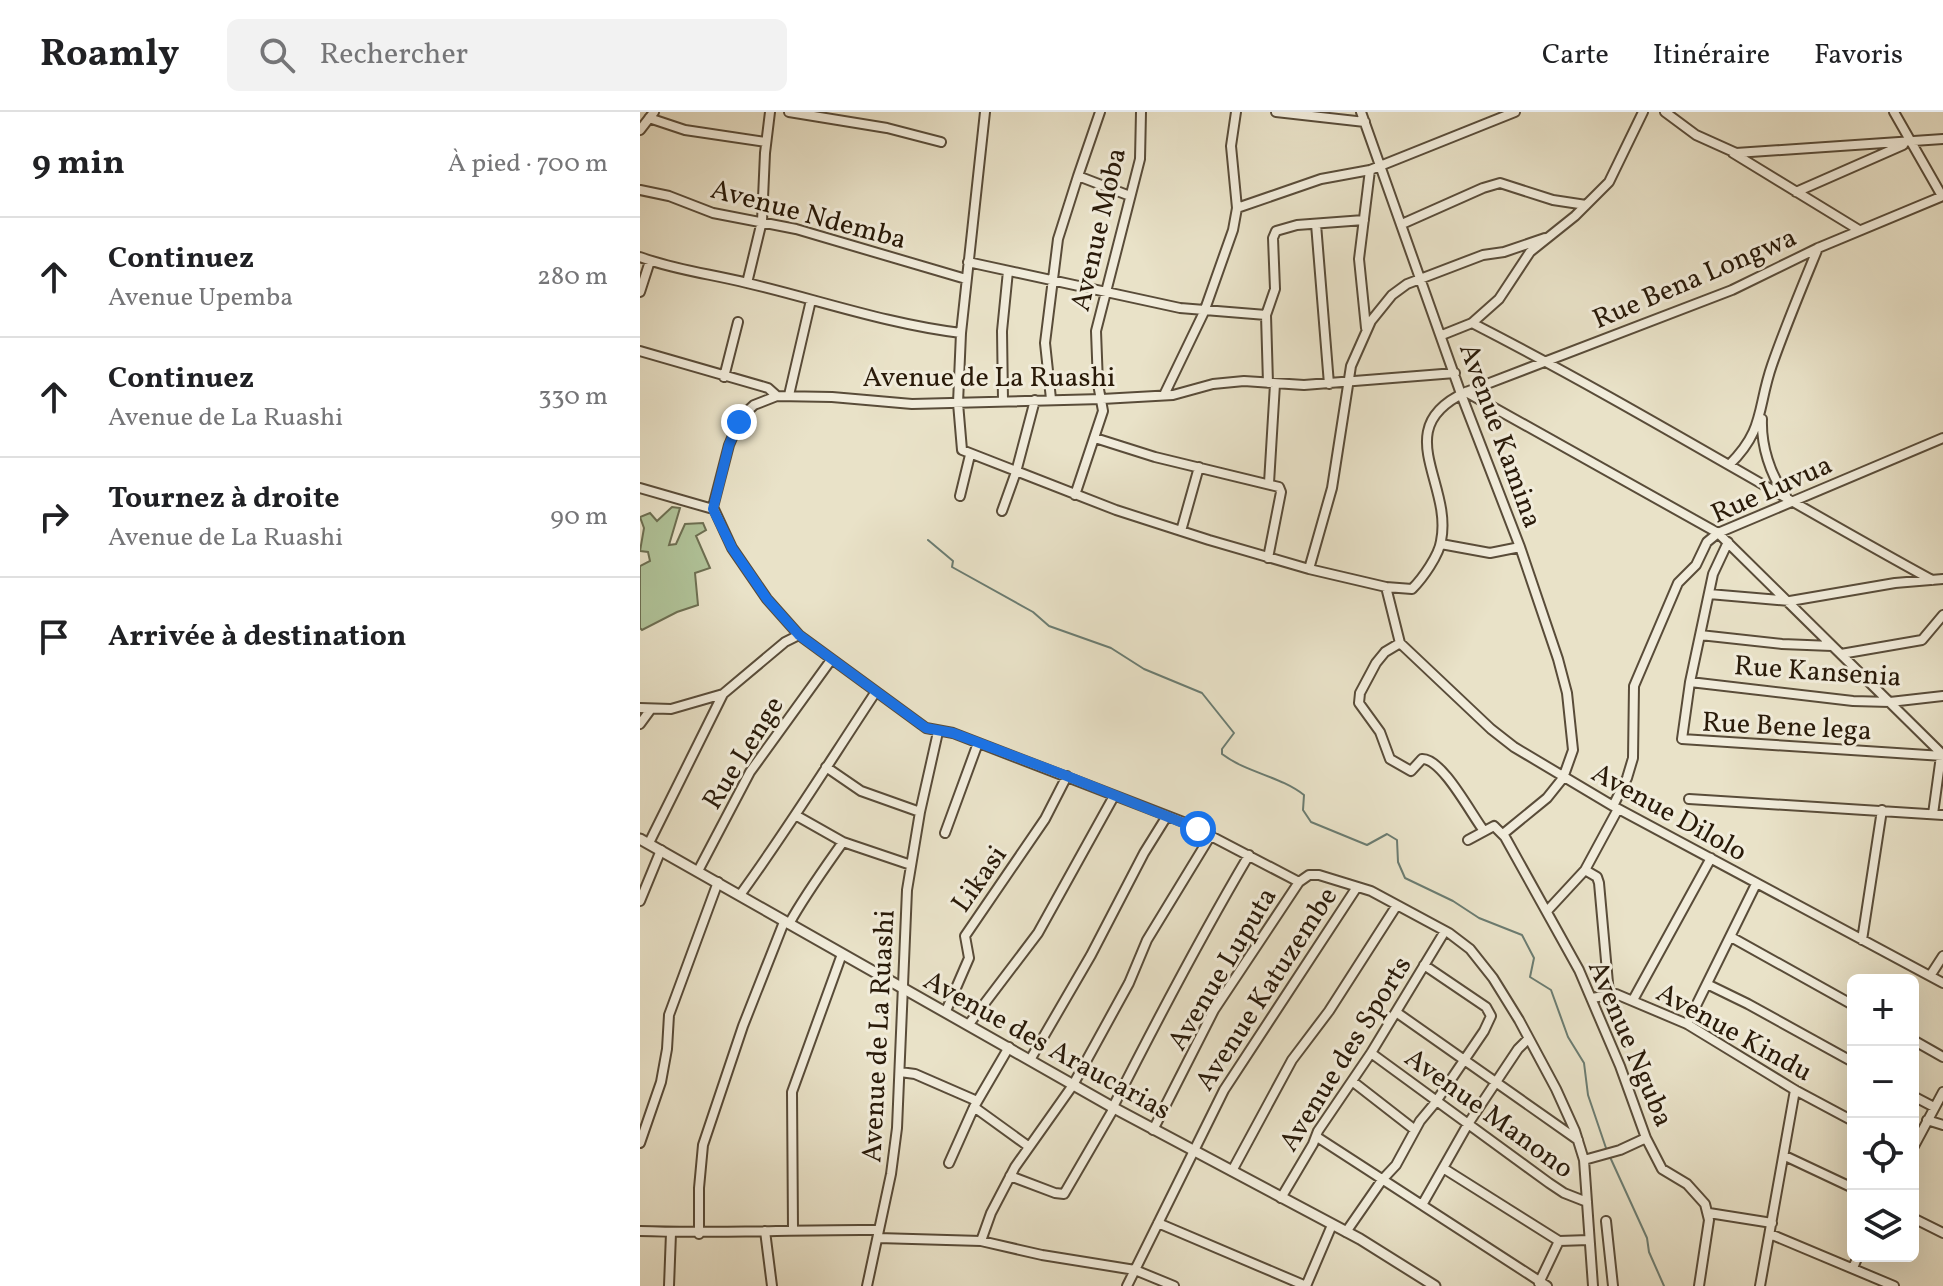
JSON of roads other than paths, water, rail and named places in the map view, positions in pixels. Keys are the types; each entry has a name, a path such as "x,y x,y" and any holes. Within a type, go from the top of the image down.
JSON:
{"street":[{"path":"747,283 762,221 770,112"},
{"path":"789,112 887,128 941,142"},
{"path":"985,112 961,333 960,447 970,455 1075,495 1268,558 1386,587 1412,589 1441,544 1442,523 1427,454 1427,433 1443,404 1464,393 1718,533 1942,755 1933,814"},
{"path":"1051,399 1045,343 1058,239 1100,112"},
{"name":"Avenue Moba","path":"1075,495 1103,411 1098,384 1096,331 1140,159 1141,112"},
{"path":"1164,395 1204,312 1227,250 1237,208 1231,157 1236,112"},
{"path":"1276,112 1365,122"},
{"name":"Avenue Kamina","path":"1361,112 1558,659 1567,693 1573,750 1563,778"},
{"path":"1237,208 1321,179 1370,170 1515,112"},
{"path":"1442,335 1472,323 1499,299 1524,260 1545,238 1586,205 1613,176 1643,112"},
{"path":"1665,112 1696,135 1737,153 1859,230"},
{"path":"1894,112 1942,196"},
{"path":"640,130 647,118 685,130 766,142"},
{"path":"1737,153 1943,139"},
{"path":"1796,192 1911,141"},
{"path":"1366,329 1359,267 1370,170"},
{"path":"1078,176 1130,196"},
{"path":"1402,224 1500,183 1511,184 1530,194 1553,200 1586,205"},
{"name":"Avenue Ndemba","path":"640,190 669,196 713,213 762,221 966,279"},
{"name":"Rue Bena Longwa","path":"1464,393 1732,290 1818,248 1942,196"},
{"path":"1269,483 1272,384 1266,315 1275,289 1273,238 1276,231 1297,225 1364,220"},
{"path":"1316,224 1329,384"},
{"path":"1309,569 1332,488 1351,366 1366,329 1392,295 1407,284 1483,255 1504,252 1545,238"},
{"path":"1792,503 1778,483 1763,441 1764,392 1818,248"},
{"path":"640,257 671,268 747,283 906,326 961,333"},
{"path":"640,292 650,261"},
{"path":"968,262 1204,312 1266,315"},
{"path":"1003,400 1002,331 1008,271"},
{"path":"789,395 811,300"},
{"path":"724,377 738,322"},
{"path":"1472,323 1548,362 1932,580"},
{"path":"640,351 768,388 777,396"},
{"name":"Avenue de La Ruashi","path":"713,509 729,445 741,417 754,405 777,396 912,404 1102,399 1164,395 1222,382 1329,384 1455,373"},
{"path":"1002,511 1035,400"},
{"path":"1729,465 1748,445 1763,410"},
{"path":"1095,438 1155,457 1269,483 1281,490 1268,558"},
{"name":"Rue Luvua","path":"1548,910 1585,870 1616,808 1633,758 1634,686 1676,586 1695,567 1707,542 1718,533 1943,438"},
{"path":"960,496 970,455"},
{"path":"1181,531 1199,467"},
{"path":"640,488 713,509 732,548 767,599 799,635 926,728 953,733 1167,816 1211,835 1299,882"},
{"name":"Rue Bene lega","path":"1728,542 1716,565 1709,594 1690,682 1682,739 1942,755"},
{"path":"1441,544 1490,553 1520,547"},
{"path":"1709,594 1790,601 1943,579"},
{"path":"1386,587 1400,643 1385,652 1376,663 1360,693 1360,707 1380,732 1390,759 1411,771 1422,759 1434,762 1443,770 1484,831"},
{"path":"1841,654 1922,640 1943,615"},
{"path":"644,841 723,694 785,642 799,635"},
{"path":"1700,635 1832,646"},
{"name":"Avenue Dilolo","path":"1400,643 1501,738 1563,778 1943,983"},
{"name":"Rue Lenge","path":"698,871 750,772 831,660"},
{"name":"Rue Kansenia","path":"1690,682 1890,702 1943,696"},
{"path":"740,895 797,816 875,693"},
{"path":"640,708 678,707 723,694"},
{"path":"640,724 651,709"},
{"name":"Avenue de La Ruashi","path":"866,1286 891,1174 911,865 938,732"},
{"path":"945,833 978,743"},
{"path":"826,767 861,791 920,812"},
{"name":"Likasi","path":"946,1011 969,958 965,936 1045,819 1067,776"},
{"path":"1468,840 1494,826 1503,834 1547,798 1563,778"},
{"path":"969,1024 1038,933 1114,796"},
{"path":"1689,799 1943,815"},
{"path":"1862,940 1882,810"},
{"path":"797,816 843,842 911,865"},
{"path":"1030,1060 1167,816"},
{"name":"Avenue Nguba","path":"1503,834 1548,910 1592,998 1646,1138 1665,1172 1693,1190 1709,1213"},
{"path":"981,1241 1010,1176 1073,1085 1129,983 1147,940 1211,835"},
{"name":"Avenue des Araucarias","path":"644,841 1153,1130 1346,1232 1435,1286"},
{"path":"699,1234 703,1145 743,1026 787,923 843,842"},
{"path":"640,901 661,850"},
{"path":"1010,1176 1064,1194 1114,1108 1160,1020 1169,995 1181,981 1191,954 1249,855"},
{"path":"1633,1000 1711,858"},
{"path":"1585,870 1597,877 1599,883 1609,994"},
{"name":"Avenue Luputa","path":"1153,1130 1214,1010 1299,882 1309,875 1319,875 1357,887"},
{"path":"640,1143 661,1082 669,1015 718,882"},
{"path":"1687,1024 1756,884"},
{"path":"1357,887 1379,894 1460,940 1480,961 1528,1039 1556,1089 1584,1160 1593,1286"},
{"name":"Avenue Katuzembe","path":"1127,1286 1192,1150 1243,1059 1357,887"},
{"path":"1232,1171 1294,1056 1329,1011 1397,905"},
{"name":"Avenue des Sports","path":"1281,1198 1318,1131 1371,1053 1445,931"},
{"path":"1731,937 1847,1002"},
{"path":"793,1229 792,1092 842,954"},
{"path":"1930,976 1943,956"},
{"path":"1346,1232 1383,1178 1396,1165 1415,1130 1484,1031 1491,1013 1424,965"},
{"path":"1707,984 1847,1059"},
{"name":"Avenue Kindu","path":"1592,998 1609,994 1633,1000 1687,1024 1847,1118"},
{"path":"1396,1012 1578,1140"},
{"path":"1422,1205 1468,1124 1518,1049 1528,1039"},
{"path":"1919,1043 1943,1057"},
{"path":"949,1163 976,1104 1009,1047"},
{"name":"Avenue Manono","path":"1371,1053 1435,1103 1557,1189 1587,1202"},
{"path":"900,1072 915,1074 976,1104 1028,1146"},
{"path":"1352,1081 1415,1130"},
{"path":"1760,1286 1795,1090"},
{"path":"1919,1136 1943,1092"},
{"path":"1919,1099 1934,1107"},
{"path":"1927,1120 1943,1125"},
{"path":"1317,1137 1541,1285 1559,1241"},
{"path":"1584,1160 1646,1138"},
{"path":"1785,1156 1847,1185"},
{"path":"1443,1168 1559,1241 1589,1240"},
{"path":"1699,1286 1709,1213 1772,1223"},
{"path":"1606,1221 1613,1286"},
{"path":"1919,1221 1943,1233"},
{"path":"1158,1223 1306,1286 1332,1225"},
{"path":"640,1231 699,1234 793,1229 981,1241 1042,1255 1135,1270 1174,1286"},
{"path":"765,1231 772,1286"},
{"path":"669,1286 671,1233"},
{"path":"1770,1234 1894,1286"},
{"path":"1853,1268 1856,1262"}],"waterway":[{"path":"928,540 953,561 952,567 1033,612 1049,626 1111,648 1144,669 1202,693 1234,733 1222,749 1222,754 1304,795 1303,810 1311,822 1367,845 1387,834 1397,840 1398,862 1405,878 1453,901 1479,918 1522,935 1534,958 1530,977 1551,990 1568,1037 1584,1063 1588,1095 1607,1151"},
{"path":"1610,1157 1647,1238 1649,1252 1664,1286"}]}
